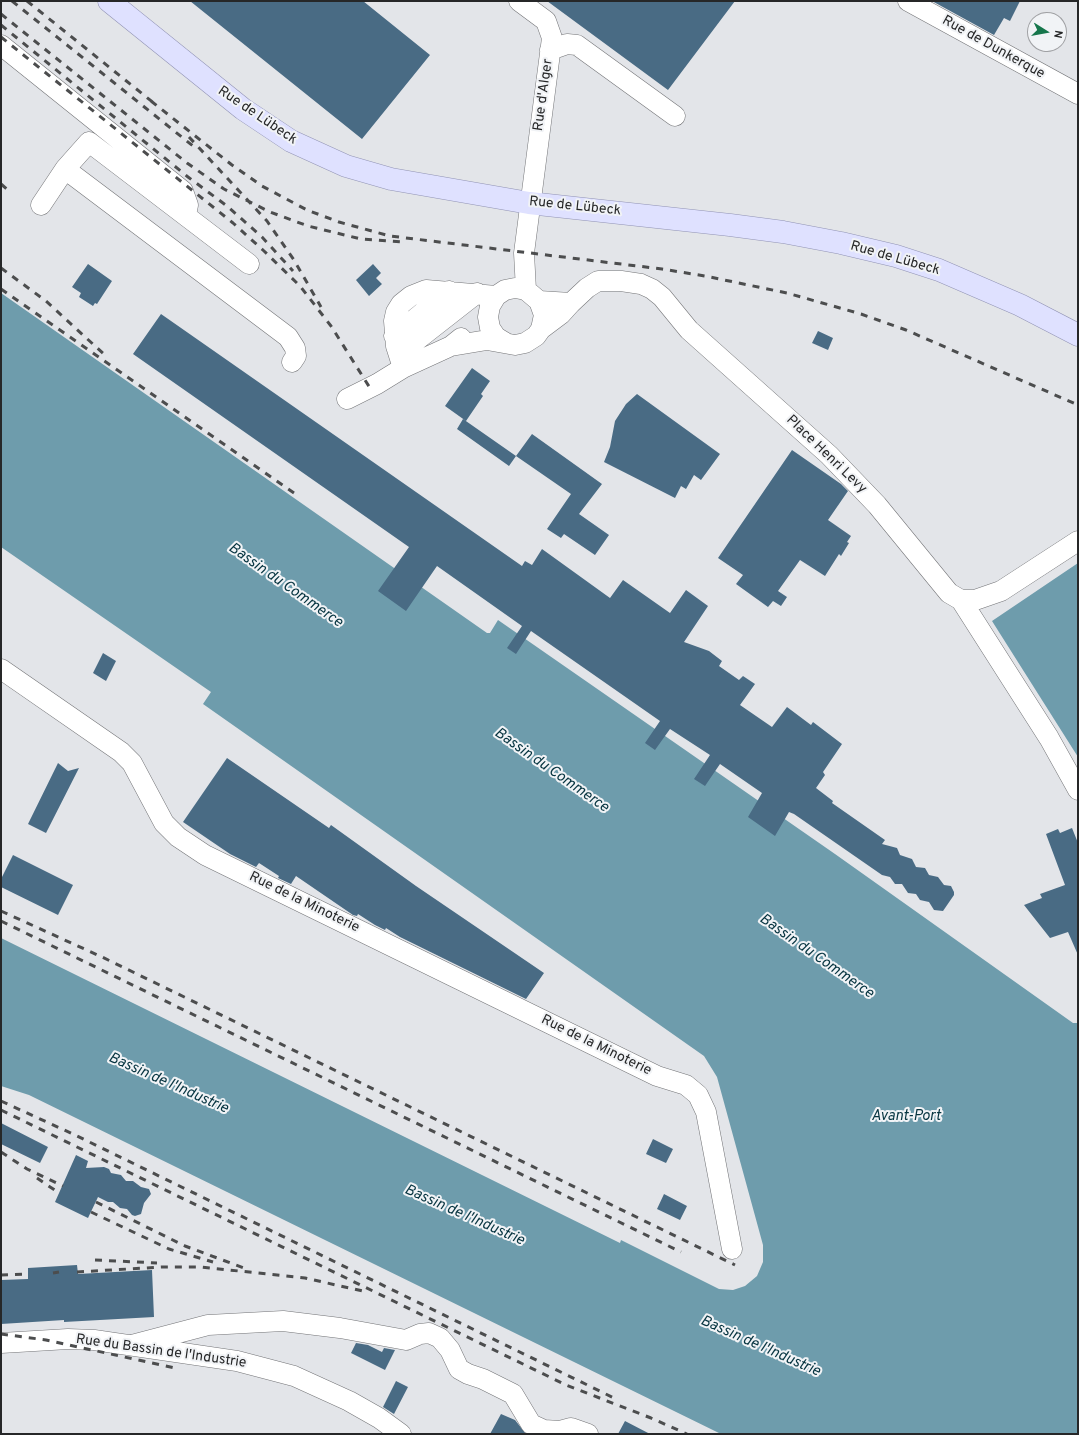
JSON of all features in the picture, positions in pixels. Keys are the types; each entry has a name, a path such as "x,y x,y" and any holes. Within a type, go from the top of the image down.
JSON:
{"main road":[{"name":"Rue de Lübeck","path":"109,1 243,109 291,140 320,155 366,173 390,179 529,203 783,232 896,256 980,286 1043,316 1078,335"}],"street":[{"name":"Rue d'Alger","path":"519,1 546,21 552,38 529,203 524,253"},
{"name":"Rue de Dunkerque","path":"908,1 1078,94"},
{"path":"550,50 567,44 577,45 675,116"},
{"path":"1,45 183,191 188,205 186,216"},
{"path":"41,205 65,169 89,142 250,264"},
{"path":"65,169 288,337 295,348 296,356 292,362"},
{"path":"506,343 496,337 490,328 488,317 490,306 512,281 524,253"},
{"path":"399,352 487,340 515,345 525,343 536,336 540,329 544,315 532,295 524,253"},
{"name":"Place Henri Levy","path":"540,329 561,314 587,288 598,281 621,281 641,284 652,289 662,297 690,330 829,455 877,505 949,593 961,600"},
{"path":"399,352 394,321 396,312 401,304 411,296 426,290 501,293 515,288 532,295 571,303"},
{"path":"347,399 377,384 399,352 477,293"},
{"path":"451,346 488,317"},
{"path":"961,600 975,600 1001,590 1078,541"},
{"path":"961,600 1049,738 1078,790"},
{"name":"Rue de la Minoterie","path":"1,669 122,752 135,768 164,823 178,837 205,855 657,1076 686,1085 698,1095 706,1112 732,1248"},
{"path":"132,1345 208,1325 282,1321 340,1328 406,1340 420,1334 429,1333 440,1338 450,1350 459,1369 513,1394 531,1424 544,1430 560,1431 571,1428 588,1434"},
{"name":"Rue du Bassin de l'Industrie","path":"1,1343 68,1339 132,1345 223,1358 270,1368 294,1376 349,1401 379,1418 400,1434"}],"water":[{"name":"Avant-Port","path":"1,293 487,633 490,633 498,620 835,854 1073,1023 1078,1023 1078,1434 721,1434 29,1095 1,1086 1,938 620,1243 621,1240 719,1289 733,1290 745,1286 757,1276 763,1262 763,1245 717,1077 704,1056 203,704 211,692 1,547"},
{"path":"1078,563 1078,757 992,621"}],"building":[{"path":"190,1 363,1 430,55 362,139"},
{"path":"547,1 735,1 668,90"},
{"path":"932,1 1020,1 1010,21 1004,18 994,35"},
{"path":"88,264 112,281 97,304 95,303 93,306 79,297 81,293 72,287"},
{"path":"373,264 381,273 376,278 382,284 369,296 356,280"},
{"path":"161,314 522,566 525,561 532,565 542,549 610,598 623,580 670,613 686,590 708,606 684,642 709,651 722,661 719,666 739,680 743,676 755,684 740,705 772,727 787,707 811,725 813,722 842,744 823,772 825,775 816,788 833,801 832,803 885,840 882,844 897,848 900,855 912,859 916,867 925,868 929,875 938,877 944,885 951,886 954,895 943,911 934,910 929,902 920,900 916,894 908,893 902,884 895,884 890,877 882,875 794,814 789,812 775,836 748,817 762,793 720,764 705,786 694,779 710,755 670,729 655,750 645,743 660,721 531,631 516,654 507,648 522,626 437,566 406,611 378,591 409,547 133,354"},
{"path":"818,331 833,338 828,350 812,343"},
{"path":"472,368 490,381 481,394 483,396 466,421 445,406"},
{"path":"637,394 720,454 701,480 694,475 686,489 681,486 675,498 604,462 610,447 615,421 626,404"},
{"path":"463,419 516,456 509,466 457,429"},
{"path":"532,434 602,484 579,514 609,535 595,555 564,534 561,538 547,529 571,494 516,456"},
{"path":"792,450 841,484 848,491 828,520 851,536 847,542 849,543 841,556 839,554 825,576 800,560 778,591 787,597 781,606 773,601 768,607 736,584 743,575 718,558"},
{"path":"103,653 116,661 106,681 93,673"},
{"path":"227,758 329,828 331,825 416,886 544,973 526,999 400,937 386,928 385,930 375,925 358,914 357,916 353,915 296,876 291,884 278,878 279,876 259,863 256,867 230,854 183,822"},
{"path":"58,763 68,771 79,768 46,833 28,824"},
{"path":"1072,828 1078,843 1078,955 1068,932 1050,938 1024,905 1042,898 1040,894 1065,885 1046,834 1058,829 1060,833"},
{"path":"13,855 73,885 58,915 1,887 1,879"},
{"path":"1,1123 48,1147 40,1163 1,1144"},
{"path":"653,1139 673,1149 666,1163 646,1154"},
{"path":"76,1155 88,1161 86,1168 104,1167 109,1169 111,1173 121,1175 126,1181 133,1181 141,1187 149,1189 151,1194 144,1203 141,1214 135,1216 132,1215 127,1209 120,1208 113,1202 108,1202 98,1197 88,1218 55,1202"},
{"path":"664,1194 687,1206 680,1220 657,1209"},
{"path":"77,1265 78,1274 152,1270 154,1317 1,1324 1,1280 28,1279 28,1268"},
{"path":"356,1343 368,1345 382,1352 384,1348 395,1350 385,1370 351,1353"},
{"path":"396,1381 408,1387 394,1414 383,1407"},
{"path":"501,1414 515,1420 526,1434 490,1434"},
{"path":"625,1421 650,1434 618,1434"}],"railway":[{"path":"12,1 193,146"},
{"path":"27,1 155,104"},
{"path":"1,14 187,163 224,189 270,212 308,226 361,239 403,242"},
{"path":"1,25 188,177 227,206 262,237 293,271"},
{"path":"1,37 233,223 264,251 300,286 331,326 370,388"},
{"path":"151,101 232,165 262,186 307,210 339,222 390,236 662,269 705,276 787,293 861,314 906,330 1078,405"},
{"path":"189,137 267,221 294,260 321,307"},
{"path":"1,184 8,190"},
{"path":"1,268 46,301 107,357"},
{"path":"1,289 294,493"},
{"path":"1,911 102,957 735,1265"},
{"path":"1,921 681,1252"},
{"path":"1,1101 75,1135 614,1398"},
{"path":"1,1110 566,1385 651,1418 687,1434"},
{"path":"1,1152 27,1169 63,1186"},
{"path":"37,1178 59,1193"},
{"path":"96,1202 185,1246 244,1268"},
{"path":"91,1212 169,1249 213,1262"},
{"path":"95,1260 157,1263"},
{"path":"77,1272 162,1267 201,1267 305,1278 367,1292"},
{"path":"53,1273 59,1272"},
{"path":"1,1275 28,1274"},
{"path":"1,1334 46,1340 175,1368"}],"water label":[{"name":"Bassin du Commerce","path":"285,586"},
{"name":"Bassin du Commerce","path":"551,771"},
{"name":"Bassin du Commerce","path":"816,957"},
{"name":"Bassin de l'Industrie","path":"168,1084"},
{"name":"Bassin de l'Industrie","path":"464,1216"},
{"name":"Bassin de l'Industrie","path":"760,1347"}]}
